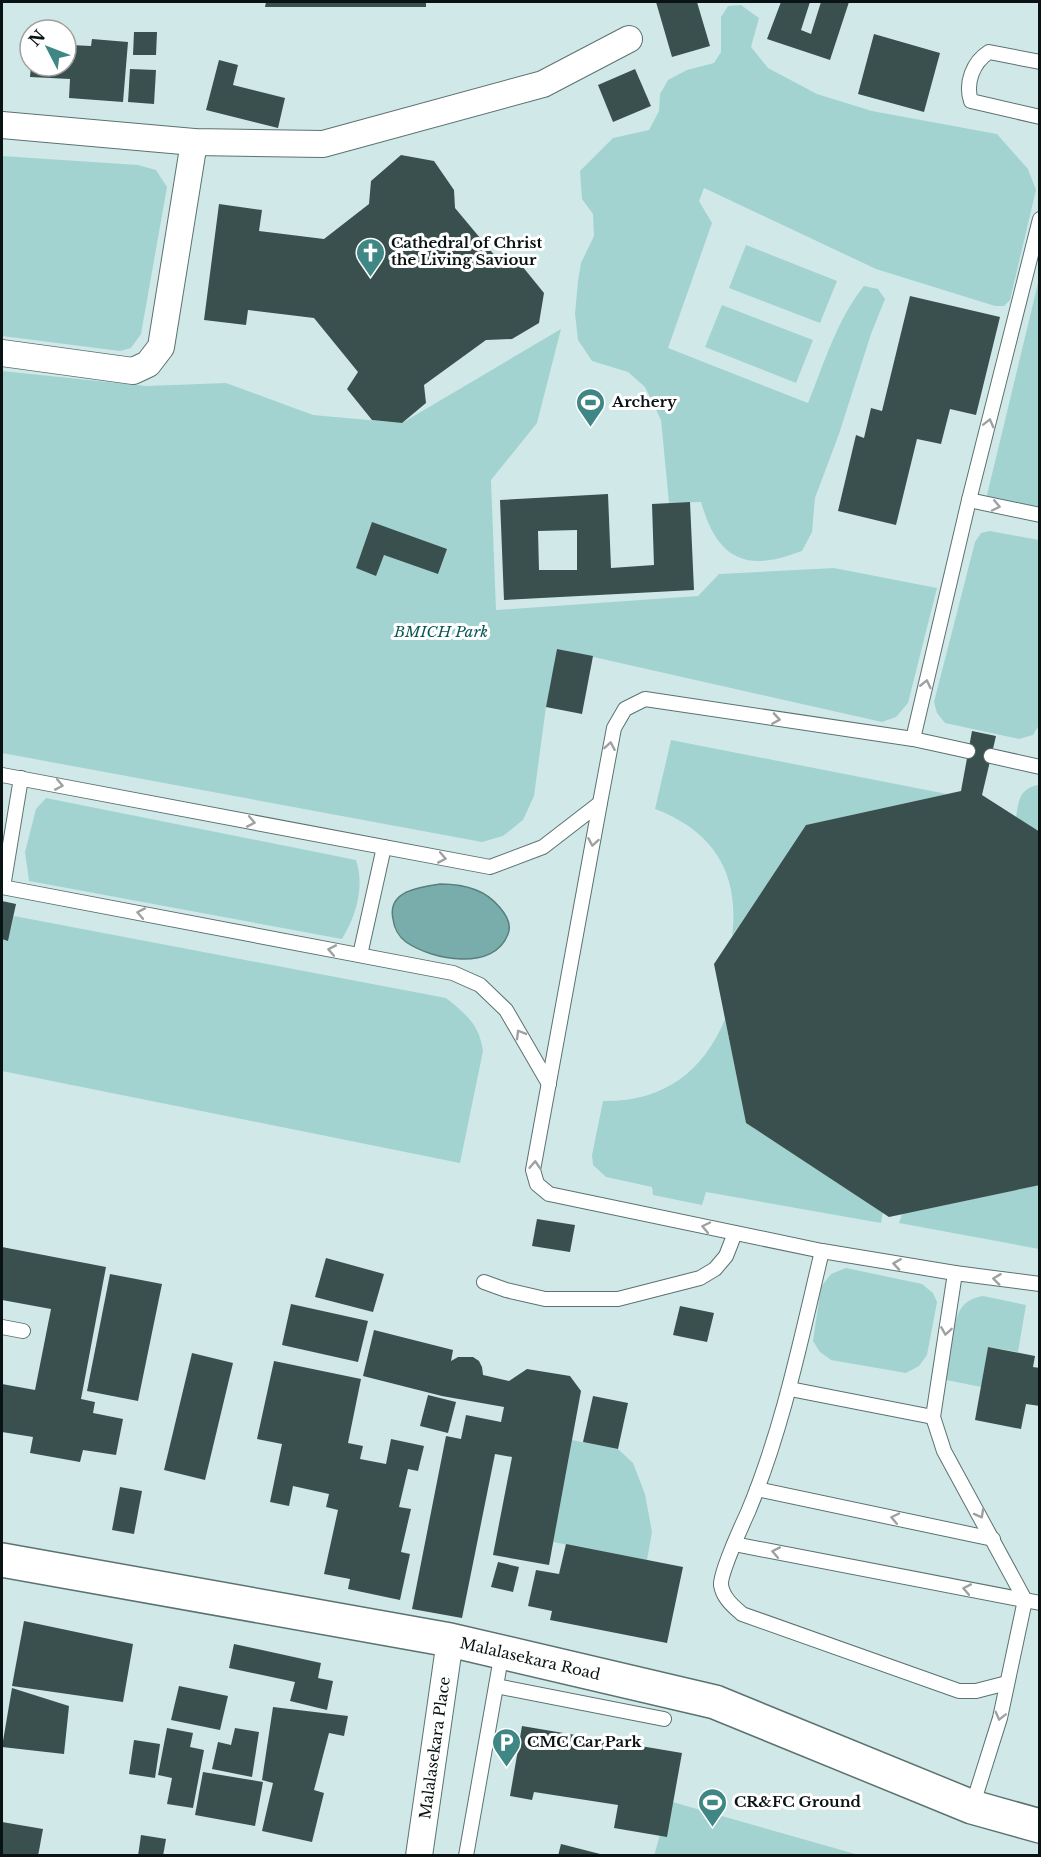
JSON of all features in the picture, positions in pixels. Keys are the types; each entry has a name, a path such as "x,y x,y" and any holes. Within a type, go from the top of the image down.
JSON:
{"street":[{"path":"2,125 194,142 323,144 543,84 629,39"},
{"path":"2,353 133,371 148,364 161,347 194,142"},
{"name":"Malalasekara Road","path":"2,1560 450,1640 714,1702 972,1807 1040,1826"},
{"name":"Malalasekara Place","path":"419,1856 450,1640"}],"lane":[{"path":"1040,62 989,52 978,58 967,89 971,101 1040,117"},
{"path":"913,739 969,500 1040,219"},
{"path":"969,500 1040,515"},
{"path":"968,751 913,739 645,699 625,709 614,728 533,1170 537,1184 549,1194 822,1251 955,1273 1040,1284"},
{"path":"991,756 1040,767"},
{"path":"2,775 490,867 543,847 600,803"},
{"path":"21,778 2,887 453,973 480,985 506,1010 549,1084"},
{"path":"360,955 384,847"},
{"path":"484,1282 506,1290 545,1299 618,1299 700,1278 715,1269 726,1256 735,1233"},
{"path":"822,1251 790,1389 757,1490 734,1544 721,1583 729,1602 742,1614 959,1690 976,1691 1007,1683"},
{"path":"955,1273 933,1417 944,1451 1025,1600 1000,1718 972,1807"},
{"path":"2,1328 23,1331"},
{"path":"790,1389 933,1417"},
{"path":"757,1490 993,1539"},
{"path":"734,1544 1040,1603"},
{"path":"466,1856 502,1652"},
{"path":"496,1686 664,1719"}],"green space":[{"path":"741,5 759,18 751,47 768,68 817,94 872,111 997,134 1028,169 1036,190 1010,300 1004,306 995,306 876,269 704,188 699,201 712,223 668,348 808,403 839,327 854,299 864,286 878,289 885,299 815,498 812,532 802,551 778,559 755,561 743,559 724,547 710,527 701,502 669,503 661,420 645,387 628,372 592,361 578,340 575,314 581,263 594,236 593,214 582,199 580,171 613,138 649,130 659,111 660,94 668,80 687,70 714,63 721,52 721,17 728,6"},
{"path":"2,156 138,165 156,170 167,187 141,334 131,348 120,351 2,336"},
{"path":"746,245 837,281 820,323 729,288"},
{"path":"1039,279 1039,511 991,501 987,495"},
{"path":"722,305 813,340 796,383 705,347"},
{"name":"BMICH Park","path":"561,329 537,423 491,480 496,610 698,596 719,574 834,568 937,588 908,703 896,717 882,722 558,649 546,707 534,796 523,820 503,836 482,842 2,753 2,371 146,386 226,383 313,415 402,423"},
{"path":"990,531 1039,540 1039,725 1033,735 1019,739 945,723 937,713 934,702 975,542 981,533"},
{"path":"671,740 947,794 807,825 732,936 732,893 727,874 719,858 693,829 676,818 655,809"},
{"path":"1039,786 1039,832 1016,817 1023,793"},
{"path":"46,798 356,860 360,880 355,911 342,939 29,881 25,852 36,809"},
{"path":"14,916 446,998 471,1021 483,1051 460,1163 2,1071 2,939 8,940"},
{"path":"725,1019 746,1123 883,1212 881,1223 706,1192 702,1205 653,1195 652,1187 606,1177 593,1165 592,1155 603,1101 644,1096 678,1081 705,1055"},
{"path":"1039,1185 1039,1249 899,1223 902,1214"},
{"path":"846,1268 922,1284 933,1293 937,1302 927,1355 919,1366 906,1373 831,1360 820,1352 813,1341 821,1287 831,1274"},
{"path":"983,1296 1026,1305 1018,1352 988,1347 981,1387 946,1380 959,1312 969,1301"},
{"path":"572,1440 618,1449 633,1463 645,1494 652,1532 647,1560 553,1542"},
{"name":"CR&FC Ground","path":"669,1801 859,1855 654,1856"}],"shaded area":[{"path":"440,884 458,885 476,890 500,908 505,914 509,927 501,946 490,954 462,959 431,954 403,940 394,922 392,910 395,902 406,892"}],"building":[{"path":"266,2 426,2 426,7 265,7"},
{"path":"656,2 697,2 710,46 672,57"},
{"path":"781,2 810,2 801,30 811,34 821,2 849,2 830,60 767,39"},
{"path":"134,32 157,32 156,55 133,55"},
{"path":"874,34 940,53 924,112 858,94"},
{"path":"92,39 128,42 123,102 69,98 70,79 50,78 78,78 78,45 91,46"},
{"path":"219,60 238,65 233,85 285,98 278,128 206,110"},
{"path":"130,69 156,70 154,104 128,102"},
{"path":"635,69 651,106 613,122 598,85"},
{"name":"Cathedral of Christ the Living Saviour","path":"401,155 434,161 454,190 455,208 501,263 518,261 544,293 539,323 512,339 486,340 424,385 426,403 402,423 372,420 347,389 358,372 314,318 248,310 246,325 204,320 219,204 262,210 259,231 324,239 369,204 371,181"},
{"path":"910,296 1000,317 976,415 950,409 941,444 917,439 896,525 838,511 856,435 864,438 871,408 882,411"},
{"path":"608,494 611,568 654,565 652,504 690,502 694,590 504,600 500,500","holes":["577,530 577,570 539,570 538,531"]},
{"path":"372,522 447,549 438,574 384,555 376,576 356,568"},
{"path":"557,649 593,656 582,714 546,707"},
{"path":"972,731 996,736 982,795 1040,832 1040,1185 889,1217 746,1123 714,964 806,825 961,791"},
{"path":"2,901 16,904 8,941 2,939"},
{"path":"537,1219 575,1225 570,1252 532,1246"},
{"path":"2,1247 106,1267 81,1399 95,1402 93,1413 123,1419 116,1455 83,1450 80,1462 30,1453 33,1437 2,1432 2,1384 35,1390 51,1309 2,1300"},
{"path":"326,1258 384,1274 373,1312 315,1297"},
{"path":"110,1274 162,1284 138,1401 87,1391"},
{"path":"291,1304 368,1321 358,1362 282,1345"},
{"path":"680,1306 714,1313 707,1342 673,1335"},
{"path":"374,1330 453,1350 451,1361 458,1357 473,1357 479,1361 483,1375 509,1381 527,1369 570,1376 581,1391 549,1565 493,1555 512,1457 495,1454 462,1618 412,1609 446,1436 461,1439 466,1415 501,1422 504,1407 442,1396 363,1376"},
{"path":"988,1347 1035,1356 1033,1367 1040,1368 1040,1406 1026,1404 1021,1429 975,1420"},
{"path":"192,1353 233,1363 205,1480 164,1470"},
{"path":"274,1361 361,1379 348,1443 363,1446 360,1459 386,1464 391,1439 424,1446 418,1471 408,1469 399,1507 411,1509 401,1552 410,1554 400,1600 348,1589 350,1579 324,1574 338,1510 326,1507 329,1494 293,1486 289,1506 270,1502 282,1444 257,1439"},
{"path":"428,1395 456,1402 448,1433 420,1426"},
{"path":"593,1396 628,1403 618,1449 583,1442"},
{"path":"120,1487 142,1491 134,1534 112,1530"},
{"path":"566,1544 683,1567 667,1643 550,1620 552,1611 528,1606 536,1570 559,1574"},
{"path":"498,1562 519,1567 513,1592 491,1587"},
{"path":"24,1621 133,1644 123,1702 12,1686"},
{"path":"234,1644 321,1663 318,1678 333,1681 327,1710 290,1701 295,1682 229,1668"},
{"path":"179,1686 228,1696 220,1730 171,1720"},
{"path":"12,1688 69,1706 64,1754 2,1747"},
{"path":"273,1707 348,1716 344,1736 329,1733 314,1790 324,1793 312,1842 262,1831 273,1783 262,1780"},
{"path":"522,1726 682,1753 667,1837 614,1828 618,1805 534,1792 532,1800 510,1796"},
{"path":"167,1728 193,1733 190,1747 204,1750 193,1808 167,1804 172,1778 158,1775"},
{"path":"235,1728 259,1732 252,1777 212,1769 218,1742 231,1745"},
{"path":"134,1740 160,1744 155,1778 129,1774"},
{"path":"203,1772 263,1782 255,1826 195,1815"},
{"path":"2,1822 43,1829 38,1856 2,1856"},
{"path":"141,1835 166,1839 163,1856 138,1856"},
{"path":"561,1844 604,1855 604,1856 558,1856"}],"place":[{"name":"Cathedral of Christ the Living Saviour","path":"370,278"},
{"name":"Archery","path":"591,428"},
{"name":"CMC Car Park","path":"506,1768"},
{"name":"CR&FC Ground","path":"713,1828"}]}
